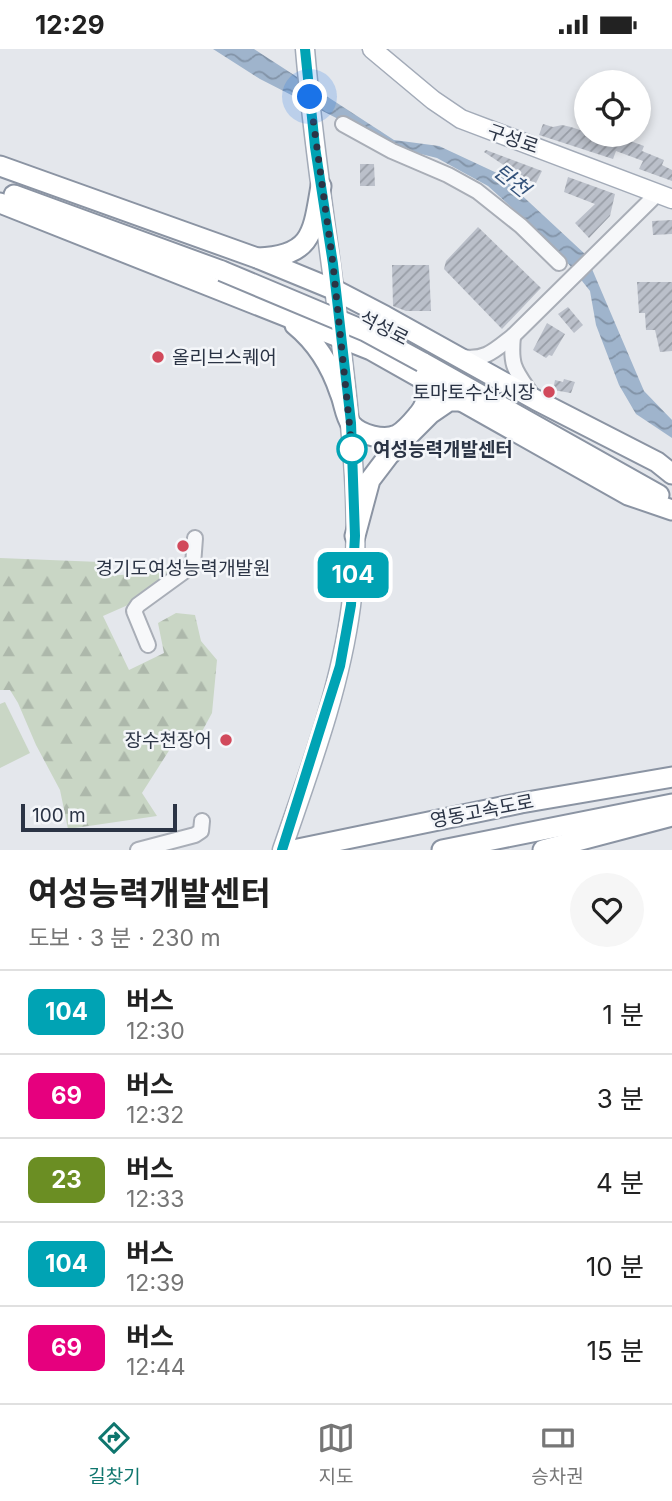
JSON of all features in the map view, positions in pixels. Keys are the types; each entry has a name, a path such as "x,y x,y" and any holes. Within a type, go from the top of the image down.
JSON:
{"highway":[{"path":"0,166 257,258 335,290 423,357 428,394 425,407 396,435 364,434 351,423 340,390 321,352 294,324 274,312"},
{"name":"석성로","path":"0,174 225,265 423,357 672,489"},
{"path":"257,258 276,257 296,250 313,232 321,186"},
{"name":"석성로","path":"0,190 225,265"},
{"path":"0,204 371,350 401,368"},
{"path":"232,296 251,291 263,279 267,272 257,258"},
{"path":"401,368 395,354 396,342 404,334 462,401 628,495 672,510"},
{"path":"401,368 423,357 456,356 657,463 672,474"},
{"name":"석성로","path":"423,357 672,502"},
{"path":"355,536 370,480 389,455 430,414 449,401 462,401"},
{"name":"영동고속도로","path":"293,850 521,803 672,777"},
{"name":"영동고속도로","path":"442,850 672,804"},
{"path":"543,850 672,817"}],"main road":[{"path":"282,850 340,666 351,605 355,536 351,423 305,49"},
{"name":"구성로","path":"372,49 433,100 461,119 665,196"}],"street":[{"path":"344,124 477,191 521,226 559,263"},
{"path":"456,356 476,359 491,353 513,336 562,288 665,196"},
{"path":"513,336 511,359 514,370 536,400"},
{"path":"148,645 134,611 138,605 193,565 195,538"},
{"path":"138,850 195,835 201,831 202,821"}],"green space":[{"path":"0,558 100,562 105,576 135,574 153,566 182,566 137,601 103,616 129,670 164,653 158,623 176,613 195,615 201,641 217,660 212,713 199,737 177,738 142,793 157,816 68,829 60,790 18,703 10,690 0,690"},
{"path":"5,702 30,753 0,768 0,704"}],"water":[{"name":"탄천","path":"213,49 254,49 394,140 439,146 499,174 586,255 644,391 672,420 672,438 636,414 619,385 596,325 590,291 543,236 488,186 437,158 393,147 260,79"}],"building":[{"path":"543,124 571,127 574,128 574,146 539,135"},
{"path":"576,147 644,147 642,151 664,160 662,165 672,170 672,181 639,169 643,161 616,151 613,159"},
{"path":"486,150 542,171 536,183 523,178 484,152"},
{"path":"360,164 374,164 375,186 360,186"},
{"path":"568,177 615,194 610,216 589,238 575,223 595,204 564,192"},
{"path":"672,220 672,234 653,235 652,221"},
{"path":"478,227 541,288 502,329 444,269 446,261"},
{"path":"392,265 429,265 431,311 406,311 393,306"},
{"path":"637,282 672,282 672,351 660,352 655,330 646,330 645,313 639,313"},
{"path":"568,307 583,325 574,333 558,314"},
{"path":"547,323 565,334 552,356 546,358 533,350"},
{"path":"564,379 575,382 571,393 553,390 555,380 563,382"}],"bus line":[{"name":"104","path":"282,850 340,666 351,605 355,536 351,423 305,49"}],"place":[{"name":"올리브스퀘어","path":"158,357"},
{"name":"토마토수산시장","path":"549,392"},
{"name":"여성능력개발센터","path":"352,449"},
{"name":"경기도여성능력개발원","path":"183,546"},
{"name":"장수천장어","path":"226,740"}],"route":[{"path":"310,97 333,264 352,449"}]}
